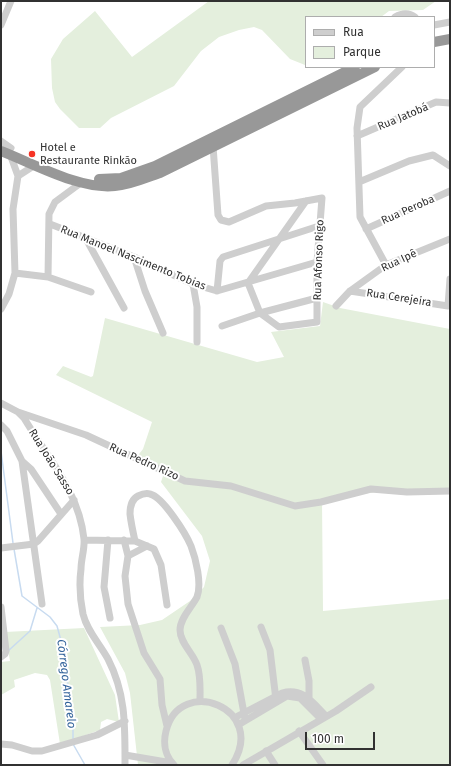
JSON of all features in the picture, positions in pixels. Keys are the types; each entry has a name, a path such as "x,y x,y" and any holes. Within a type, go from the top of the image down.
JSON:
{"highway":[{"path":"435,36 450,33"},
{"path":"435,42 450,39"},
{"path":"5,148 83,176 110,180 137,174 213,146 353,68"},
{"path":"5,148 34,165 82,182 113,186 124,185 140,180 256,121 373,68"},
{"path":"331,87 338,76"}],"street":[{"path":"1,25 11,1"},
{"path":"397,16 402,13 411,14 414,16"},
{"path":"435,25 447,22 450,17"},
{"path":"386,265 360,217 357,136 360,107 401,68"},
{"name":"Rua Jatobá","path":"357,136 436,102 450,103"},
{"path":"213,146 218,215 221,220 229,222 266,206 295,203 306,200"},
{"path":"1,309 9,294 15,273 14,209 18,176 5,148"},
{"path":"359,182 409,161 433,155 450,166"},
{"path":"18,176 34,165"},
{"path":"48,277 49,214 55,202 82,182"},
{"name":"Rua Peroba","path":"366,229 450,191"},
{"name":"Rua Afonso Rigo","path":"260,313 279,327 317,322 317,262 322,198 306,200"},
{"path":"248,283 306,200"},
{"name":"Rua Manoel Nascimento Tobias","path":"50,224 134,257 193,284 217,291"},
{"path":"317,262 217,291 220,264 223,257 319,226"},
{"path":"85,237 124,308"},
{"name":"Rua Ipê","path":"336,306 350,291 386,265 450,239"},
{"path":"134,257 145,291 163,333"},
{"path":"15,273 48,277 91,292"},
{"name":"Rua Cerejeira","path":"350,291 448,306 450,279"},
{"path":"248,283 260,313"},
{"path":"193,284 197,307 197,342"},
{"path":"222,326 260,313 316,298"},
{"name":"Rua João Sasso","path":"1,403 18,412 24,418 54,464 74,500 80,519 84,540 80,580 83,615 90,630 108,659 122,694 125,721 125,765"},
{"name":"Rua Pedro Rizo","path":"18,412 86,435 185,481 231,486 296,506 321,502 371,489 407,492 450,491"},
{"path":"1,425 7,431 22,461 42,604"},
{"path":"22,461 31,469 61,514"},
{"path":"135,541 130,514 131,506 133,500 138,496 149,493 165,507 186,536 192,553 198,578 197,596 185,617 180,630 184,643 197,664 200,677 200,701"},
{"path":"1,548 34,544 43,536 74,500"},
{"path":"84,540 135,541 154,549 158,556 167,605"},
{"path":"108,540 104,587 110,618"},
{"path":"124,540 128,556 125,576 128,604 144,653 160,679 162,705 167,726"},
{"path":"128,556 147,546"},
{"path":"1,608 6,651 1,656"},
{"path":"261,627 270,650 276,700"},
{"path":"220,628 235,664 245,718"},
{"path":"305,660 309,681 309,698"},
{"path":"243,765 323,718 371,687"},
{"path":"236,721 245,718 290,690 302,693 309,698 323,718"},
{"path":"276,700 287,696 300,698 323,718"},
{"path":"125,753 168,762 164,742 167,726 172,717 180,709 189,704 200,701 219,705 236,721 241,735 241,746 238,756 232,765"},
{"path":"1,744 12,745 37,752 97,735 125,721"},
{"path":"299,731 323,765"},
{"path":"266,751 275,765"}],"green space":[{"path":"209,1 436,1 423,10 389,11 382,16 305,16 305,65 290,59 262,30 254,27 239,30 219,37 201,51 174,86 111,118 100,128 79,128 55,102 52,88 51,59 63,39 95,11 132,57"},
{"path":"323,302 340,308 450,329 450,493 389,490 322,500 323,611 450,599 450,765 138,765 130,693 125,673 100,627 140,625 162,620 190,601 204,587 210,561 202,536 161,482 164,473 136,458 143,449 152,422 56,375 63,366 91,377 93,376 105,318 257,362 284,357 271,332 320,326"},
{"path":"84,628 115,695 119,722 107,719 101,722 100,730 60,744 50,680 47,675 35,673 14,680 15,687 1,695 1,662 10,661 5,632"}],"waterway":[{"name":"Córrego Amarelo","path":"1,451 13,543"},
{"name":"Córrego Amarelo","path":"14,549 22,596 50,617 57,626 63,648 73,725 73,740"},
{"path":"8,651 30,631 37,608"},
{"name":"Córrego Amarelo","path":"73,744 85,765"}],"place":[{"name":"Hotel e Restaurante Rinkão","path":"32,154"}]}
